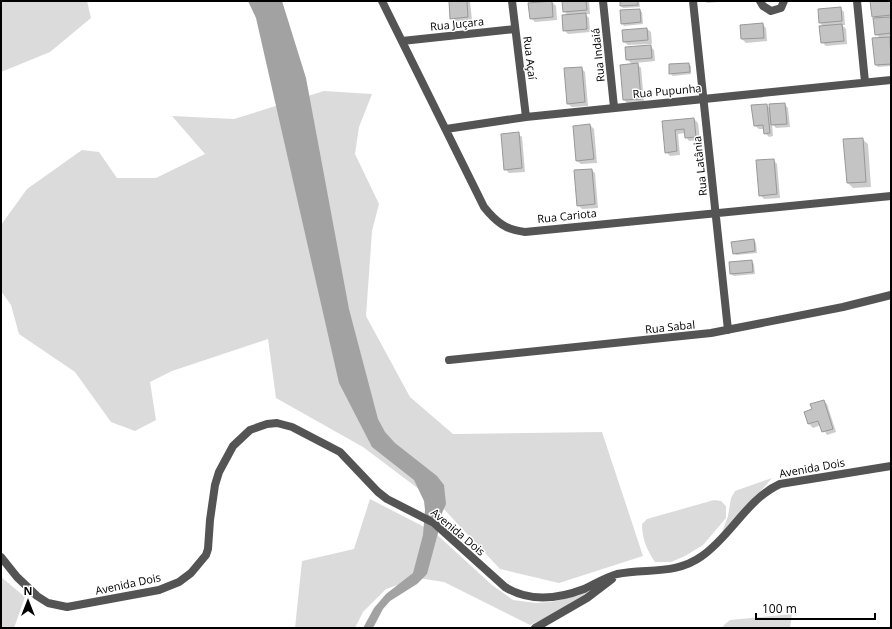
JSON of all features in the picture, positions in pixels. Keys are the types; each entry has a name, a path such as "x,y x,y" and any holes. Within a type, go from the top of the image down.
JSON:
{"street":[{"name":"Rua Cariota","path":"382,1 484,207 495,220 510,230 525,232 715,212 891,196"},
{"name":"Rua Açaí","path":"512,1 526,117"},
{"name":"Rua Indaiá","path":"603,1 614,107"},
{"name":"Rua Latânia","path":"693,1 728,330"},
{"path":"760,1 763,6 772,11 781,8 784,1"},
{"path":"858,1 865,82"},
{"name":"Rua Juçara","path":"402,41 515,29"},
{"name":"Rua Pupunha","path":"446,129 526,117 614,107 891,80"},
{"name":"Rua Sabal","path":"449,360 693,336 843,307 891,295"},
{"name":"Avenida Dois","path":"1,557 17,577 37,596 48,603 67,607 159,590 178,582 191,573 206,555 208,549 215,485 219,472 233,446 250,430 267,424 277,423 292,427 340,452 378,492 387,499 434,523 496,580 516,594 538,598 561,595 582,589 616,575 665,571 686,566 713,548 760,497 769,489 780,484 891,466"},
{"path":"535,628 587,598 616,575"}],"shaded area":[{"path":"1,1 87,1 91,18 50,52 1,72"},
{"path":"248,1 282,1 306,78 349,309 378,419 385,432 395,443 437,476 444,485 446,504 439,520 438,533 427,574 417,584 390,601 383,609 373,628 363,628 374,608 386,594 413,573 423,535 425,510 424,501 414,480 372,447 339,383 256,18"},
{"path":"324,91 372,94 359,127 355,154 379,204 372,231 366,316 410,397 453,434 602,432 643,556 559,583 500,569 440,505 363,447 276,398 268,339 172,371 150,382 156,420 135,431 111,422 75,372 19,334 11,305 1,291 1,225 27,189 82,150 99,152 117,178 156,178 205,154 172,116 234,119"},
{"path":"772,478 720,538 728,516 731,498 735,491"},
{"path":"370,499 434,532 492,585 513,600 536,603 551,602 579,595 605,583 561,611 530,625 444,582 418,578 386,589 363,612 355,628 295,628 302,561 354,549"},
{"path":"714,500 721,501 726,506 726,518 703,545 685,556 671,562 655,562 646,544 642,524 647,519"},
{"path":"1,577 25,597 14,628 1,628"},
{"path":"792,614 790,628 723,628 724,625 730,620"}],"building":[{"path":"449,1 467,1 468,17 450,19"},
{"path":"552,1 553,17 530,19 528,3"},
{"path":"562,1 586,1 587,10 563,12"},
{"path":"620,1 638,1 638,5 620,6"},
{"path":"870,1 891,1 891,15 872,17"},
{"path":"841,7 842,21 819,23 818,9"},
{"path":"640,9 641,22 621,24 620,10"},
{"path":"586,13 587,29 563,31 562,15"},
{"path":"891,17 891,33 875,35 873,18"},
{"path":"763,23 764,38 741,39 740,25"},
{"path":"842,24 844,41 821,43 819,26"},
{"path":"647,28 648,40 623,42 622,30"},
{"path":"890,37 891,64 875,65 872,38"},
{"path":"651,45 652,58 626,60 625,47"},
{"path":"638,63 641,99 623,100 620,65"},
{"path":"689,63 690,72 669,74 669,64"},
{"path":"582,67 585,102 567,104 564,68"},
{"path":"785,103 787,124 771,125 769,104"},
{"path":"767,104 770,133 764,134 763,125 754,126 751,105"},
{"path":"694,118 696,137 685,138 684,129 675,130 677,151 665,153 662,121"},
{"path":"590,124 594,159 576,161 573,126"},
{"path":"519,132 522,168 504,170 501,134"},
{"path":"863,138 866,182 847,183 843,139"},
{"path":"774,159 777,194 759,196 756,160"},
{"path":"592,169 595,204 577,206 574,170"},
{"path":"754,239 755,251 733,254 731,242"},
{"path":"752,260 753,272 730,274 729,262"},
{"path":"824,400 833,429 822,432 818,421 808,424 804,412 812,409 810,404"}]}
